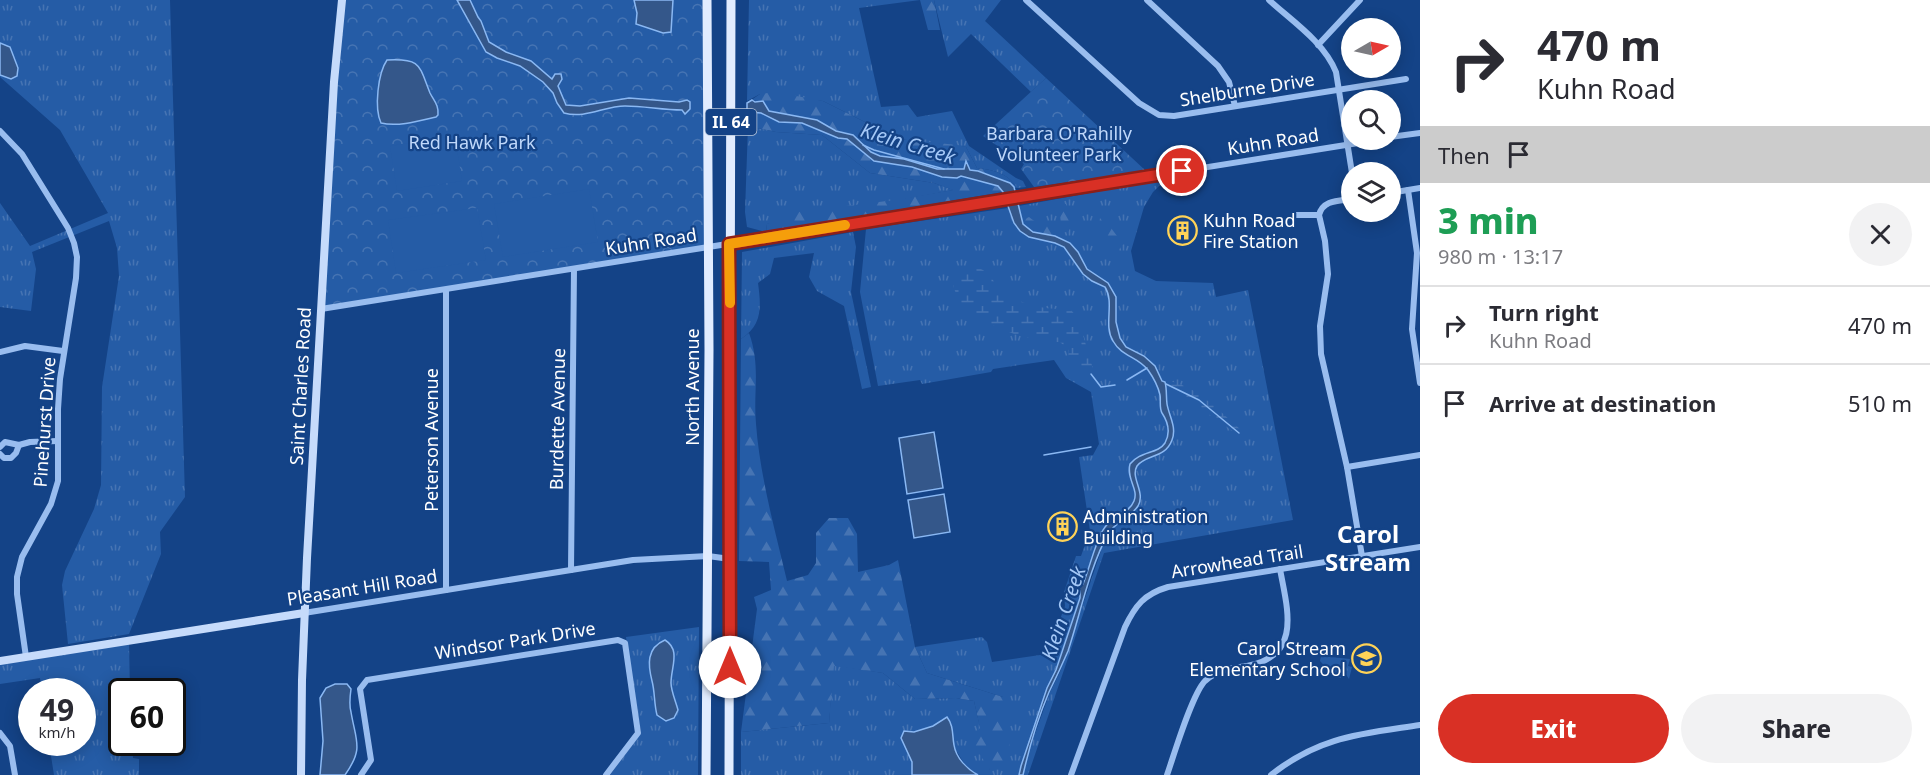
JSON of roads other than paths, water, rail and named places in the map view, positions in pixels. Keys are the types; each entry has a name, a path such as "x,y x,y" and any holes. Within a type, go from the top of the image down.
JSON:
{"main road":[{"name":"North Avenue","path":"706,775 709,247 707,0"},
{"name":"IL 64","path":"729,775 731,0"}],"street":[{"name":"Saint Charles Road","path":"301,775 304,613 335,65 342,0"},
{"name":"Shelburne Drive","path":"1026,0 1146,108 1159,115 1174,116 1406,79"},
{"path":"1148,0 1218,66 1229,82 1234,106"},
{"path":"1269,0 1318,45 1333,64 1341,110"},
{"path":"1318,45 1360,0"},
{"name":"Pinehurst Drive","path":"0,131 22,154 68,228 77,257 76,278 63,351 58,409 59,469 56,493 25,551 17,577 17,594 26,657"},
{"path":"1401,135 1420,132"},
{"name":"Kuhn Road","path":"321,309 1341,145"},
{"path":"1401,191 1420,188"},
{"path":"1408,190 1417,253 1412,329 1420,383"},
{"path":"1341,201 1328,204 1319,215 1325,241 1328,274 1320,326 1321,354 1347,467 1362,556"},
{"path":"1296,215 1319,215"},
{"name":"Burdette Avenue","path":"571,570 574,269"},
{"name":"Peterson Avenue","path":"446,290 446,590"},
{"path":"0,352 25,346 63,351"},
{"path":"0,447 7,442 19,445 30,442 58,441"},
{"path":"0,454 4,458 11,458 19,445"},
{"path":"1347,467 1420,455"},
{"name":"Arrowhead Trail","path":"1071,775 1133,609 1152,593 1168,586 1420,547"},
{"name":"Pleasant Hill Road","path":"0,661 633,560 708,556 730,559"},
{"path":"1167,775 1202,685 1218,672 1255,664 1266,660 1279,650 1289,623 1280,569"},
{"name":"Windsor Park Drive","path":"361,775 371,760 360,689 367,680 618,640 625,643 638,733 606,775"},
{"path":"1271,775 1295,758 1326,742 1353,735 1420,725"},
{"path":"0,734 10,746 15,775"}],"waterway":[{"name":"Klein Creek","path":"863,145 944,169"},
{"path":"1127,380 1147,368"},
{"path":"1091,374 1101,387 1115,385"},
{"path":"1166,384 1199,400 1239,433"},
{"path":"1044,455 1091,447"}],"place":[{"name":"Kuhn Road Fire Station","path":"1182,230"},
{"name":"Administration Building","path":"1062,526"},
{"name":"Carol Stream Elementary School","path":"1367,658"}],"district":[{"name":"Carol Stream","path":"1368,547"}],"park label":[{"name":"Red Hawk Park","path":"472,142"},
{"name":"Barbara O'Rahilly Volunteer Park","path":"1059,143"}]}
